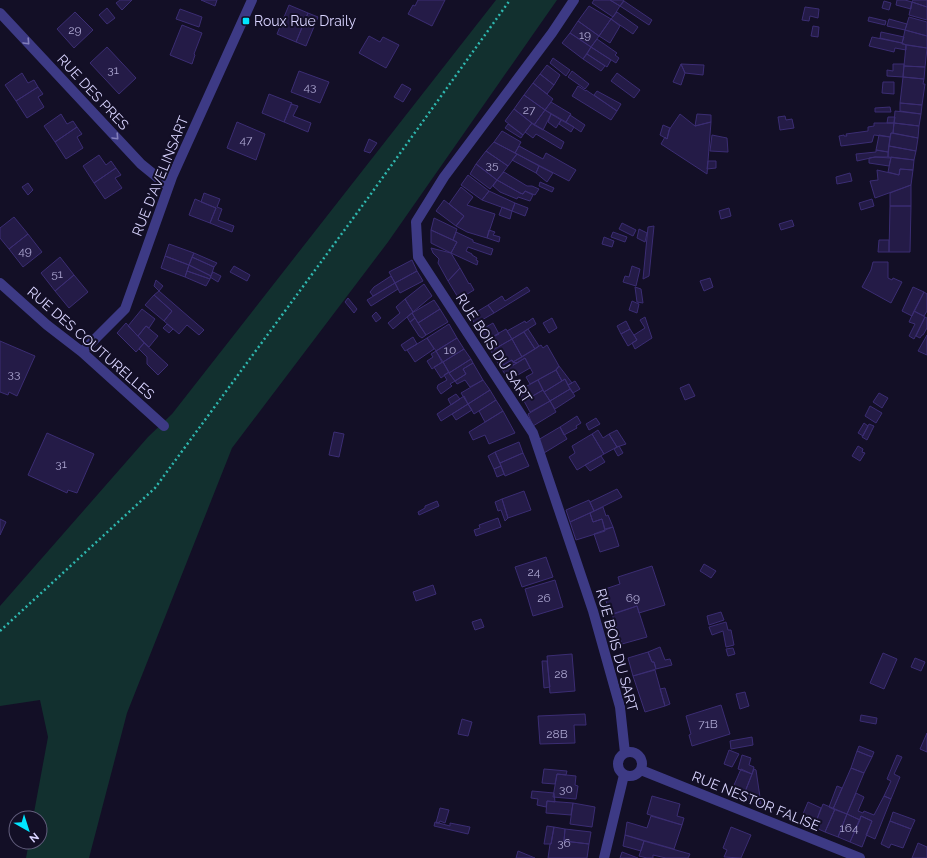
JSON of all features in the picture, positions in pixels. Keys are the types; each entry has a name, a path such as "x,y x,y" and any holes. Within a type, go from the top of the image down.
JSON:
{"street":[{"name":"RUE D'AVELINSART","path":"82,352 125,309 168,186 252,0"},
{"name":"RUE BOIS DU SART","path":"574,0 552,33 444,177 416,222 418,257 533,433 593,611 620,707 625,753"},
{"name":"RUE DES PRES","path":"0,13 141,164 168,186"},
{"name":"RUE DES COUTURELLES","path":"0,283 47,325 82,352 164,426"},
{"path":"629,752 638,754 642,762 641,770 632,777 620,773 617,765 620,757 629,752"},
{"name":"RUE NESTOR FALISE","path":"641,770 860,858"},
{"path":"604,858 624,775"}],"path":[{"path":"0,631 154,488 358,211 510,0"}],"green space":[{"path":"496,0 557,0 388,242 232,448 127,713 89,858 26,858 28,850 48,850 48,810 34,810 48,737 40,700 0,706 0,606 148,437 172,414"}],"building":[{"path":"120,0 132,0 122,10 116,3"},
{"path":"201,0 217,0 215,6"},
{"path":"418,0 445,0 432,26 408,14"},
{"path":"594,0 610,0 620,6 613,17 592,3"},
{"path":"610,0 624,0 620,6"},
{"path":"897,0 912,2 911,9 896,5"},
{"path":"913,0 927,0 927,7 912,2"},
{"path":"624,1 652,20 649,25 620,6"},
{"path":"884,1 891,3 889,10 882,8"},
{"path":"912,2 927,7 927,20 909,15"},
{"path":"289,5 308,13 296,42 277,34"},
{"path":"589,6 611,19 599,36 578,21"},
{"path":"805,7 819,9 818,18 810,16 809,21 802,20"},
{"path":"107,8 115,18 107,24 99,15"},
{"path":"180,9 202,17 199,27 176,19"},
{"path":"75,12 93,30 74,48 57,29"},
{"path":"617,12 638,27 633,34 611,19"},
{"path":"308,13 318,17 306,46 296,42"},
{"path":"869,17 886,21 885,25 868,21"},
{"path":"909,17 927,22 927,36 905,30"},
{"path":"611,19 620,26 610,43 599,36"},
{"path":"889,19 907,24 905,30 887,26"},
{"path":"578,21 599,36 591,47 570,33"},
{"path":"182,25 202,33 192,64 170,55"},
{"path":"813,26 819,27 818,37 811,36"},
{"path":"905,30 927,36 927,48 902,44"},
{"path":"881,32 904,37 902,43 880,38"},
{"path":"570,33 591,47 583,59 562,43"},
{"path":"369,36 380,42 383,37 399,45 386,68 359,53"},
{"path":"872,37 902,43 906,45 906,50 895,48 894,52 869,46"},
{"path":"597,39 617,53 615,55 619,58 616,63 591,47"},
{"path":"906,45 927,48 925,67 904,66"},
{"path":"107,47 136,78 119,94 90,63"},
{"path":"591,47 611,60 607,67 587,54"},
{"path":"587,54 605,66 601,71 583,59"},
{"path":"553,58 570,70 566,76 550,63"},
{"path":"681,64 704,65 703,75 685,73"},
{"path":"681,64 685,73 681,85 673,82"},
{"path":"893,64 904,64 903,77 887,76 887,70 893,71"},
{"path":"547,65 560,75 554,85 540,74"},
{"path":"904,66 925,67 924,79 903,77"},
{"path":"299,71 329,82 320,103 291,92"},
{"path":"572,71 589,84 585,89 568,77"},
{"path":"22,73 28,83 34,80 38,87 16,101 5,85"},
{"path":"617,73 640,90 634,98 611,81"},
{"path":"540,74 554,85 547,94 533,83"},
{"path":"903,77 924,79 923,84 925,84 922,105 900,103"},
{"path":"883,82 894,82 894,94 882,93"},
{"path":"533,83 553,99 545,110 524,95"},
{"path":"402,84 411,89 403,102 394,97"},
{"path":"578,86 617,111 611,120 572,96"},
{"path":"38,87 43,94 38,97 44,107 27,118 16,101"},
{"path":"597,91 621,104 617,111 594,95"},
{"path":"269,94 292,103 284,122 262,113"},
{"path":"524,95 545,110 534,125 514,109"},
{"path":"551,102 571,114 566,122 545,110"},
{"path":"900,103 922,105 921,114 900,111"},
{"path":"291,104 298,106 293,116 311,123 308,132 284,122"},
{"path":"890,107 891,112 875,112 875,108"},
{"path":"514,109 532,123 523,135 505,121"},
{"path":"545,110 551,114 543,130 534,125"},
{"path":"895,111 921,114 919,126 894,123"},
{"path":"61,114 67,124 73,121 77,127 55,142 44,126"},
{"path":"551,114 561,120 556,128 548,122"},
{"path":"680,114 695,126 711,122 707,174 661,144 665,137 667,139 669,130"},
{"path":"697,114 711,115 711,122 695,126"},
{"path":"570,115 585,125 581,132 566,122"},
{"path":"785,116 786,120 792,119 794,128 780,130 778,117"},
{"path":"888,117 895,117 894,123 887,123"},
{"path":"561,120 574,127 571,132 559,124"},
{"path":"237,122 265,134 256,160 227,148"},
{"path":"532,123 564,142 561,149 536,134 533,138 525,132"},
{"path":"874,123 894,123 893,133 891,133 890,137 874,135 872,142 841,146 839,136 847,136 846,134 868,131 868,127 874,126"},
{"path":"894,123 919,126 918,138 893,133"},
{"path":"508,124 523,135 521,138 505,128"},
{"path":"663,125 670,128 667,139 660,135"},
{"path":"77,127 82,134 77,137 83,148 66,159 55,142"},
{"path":"502,131 521,142 515,153 494,142"},
{"path":"891,133 918,138 916,151 889,146"},
{"path":"712,135 727,138 728,152 710,151"},
{"path":"879,135 890,137 888,152 876,150"},
{"path":"369,139 377,143 370,153 364,151"},
{"path":"494,142 517,154 508,166 486,151"},
{"path":"519,146 543,159 546,153 576,170 569,181 515,153"},
{"path":"889,146 916,151 914,160 888,157"},
{"path":"876,150 888,152 888,157 875,157 857,161 856,154 876,152"},
{"path":"486,151 508,166 497,180 476,164"},
{"path":"517,154 539,166 536,173 512,160"},
{"path":"99,155 106,165 111,161 116,168 94,183 83,166"},
{"path":"891,157 914,160 913,170 900,169 899,175 888,172"},
{"path":"869,158 891,158 889,166 869,163"},
{"path":"708,161 716,161 716,168 707,169"},
{"path":"476,164 497,180 490,189 470,174"},
{"path":"539,166 553,173 547,182 536,173"},
{"path":"116,168 121,175 115,178 122,188 105,199 94,183"},
{"path":"900,169 913,170 911,185 875,198 870,181 878,180 877,170 899,175"},
{"path":"504,172 527,186 532,186 539,189 535,195 525,191 523,194 520,193 497,180"},
{"path":"850,173 852,181 837,184 836,177"},
{"path":"468,175 489,191 482,200 461,185"},
{"path":"497,180 520,193 523,194 525,191 533,195 530,201 518,197 517,199 500,192 493,186"},
{"path":"540,182 554,188 552,192 539,186"},
{"path":"28,183 33,190 28,195 22,187"},
{"path":"911,185 911,206 890,206 890,193"},
{"path":"461,187 473,197 467,205 495,214 487,238 467,232 456,226 464,216 449,204"},
{"path":"489,191 515,203 512,211 482,200"},
{"path":"204,193 220,199 217,207 222,209 218,220 234,226 232,232 210,223 216,208 201,202"},
{"path":"195,199 216,208 210,223 189,215"},
{"path":"872,199 874,206 861,210 859,203"},
{"path":"444,200 464,216 456,226 436,211"},
{"path":"515,203 528,208 525,216 512,211"},
{"path":"890,206 911,206 910,252 889,252"},
{"path":"502,207 512,211 510,219 499,215"},
{"path":"729,208 731,216 721,219 719,211"},
{"path":"14,217 28,234 9,249 0,238 0,228"},
{"path":"434,218 457,229 453,240 431,230"},
{"path":"792,220 794,226 781,230 779,224"},
{"path":"622,223 636,230 633,236 619,229"},
{"path":"654,226 649,276 643,279 648,227"},
{"path":"639,229 647,233 645,242 637,238"},
{"path":"431,230 457,242 451,253 431,243"},
{"path":"489,230 495,232 493,235 500,237 499,242 487,238"},
{"path":"456,232 473,240 473,242 493,249 491,255 468,247 466,251 477,258 477,265 451,253 457,242 453,240"},
{"path":"613,232 627,237 625,242 611,237"},
{"path":"28,234 42,252 23,267 9,249"},
{"path":"604,237 614,241 612,247 602,244"},
{"path":"879,240 889,240 889,252 878,252"},
{"path":"169,244 194,253 189,265 165,256"},
{"path":"431,248 451,253 460,268 448,281 438,263 439,259 433,253"},
{"path":"194,253 217,263 214,267 192,257"},
{"path":"165,256 189,265 185,277 161,268"},
{"path":"60,257 74,275 55,291 41,273"},
{"path":"192,257 214,267 211,276 189,265"},
{"path":"412,260 417,271 395,283 389,272"},
{"path":"873,262 888,262 888,278 892,280 893,278 902,282 891,303 862,287 871,270"},
{"path":"189,265 211,276 210,279 187,271"},
{"path":"234,266 250,275 247,281 230,272"},
{"path":"632,266 640,269 636,286 623,282 625,276 629,277"},
{"path":"460,268 474,290 459,299 448,281"},
{"path":"187,271 210,279 206,286 185,277"},
{"path":"417,271 423,281 400,293 395,283"},
{"path":"213,272 221,276 218,282 210,277"},
{"path":"74,275 88,292 69,308 55,291"},
{"path":"391,276 395,283 373,296 370,292 374,287"},
{"path":"710,278 713,287 704,291 700,281"},
{"path":"156,280 163,286 159,291 154,286"},
{"path":"395,283 398,289 371,306 367,300"},
{"path":"424,284 432,296 413,312 405,299"},
{"path":"527,287 530,291 494,313 488,305 502,296 505,301"},
{"path":"635,287 641,289 643,303 637,302"},
{"path":"913,287 924,292 912,316 902,311"},
{"path":"159,291 204,330 199,335 187,325 179,334 164,321 172,311 154,295"},
{"path":"924,292 927,294 927,311 924,316 914,311"},
{"path":"154,295 172,311 164,321 145,305"},
{"path":"348,298 357,309 354,313 345,302"},
{"path":"405,299 413,312 393,329 388,323 400,313 396,307"},
{"path":"434,300 440,309 418,323 412,313"},
{"path":"632,301 639,304 637,313 629,310"},
{"path":"488,305 494,313 475,324 470,316"},
{"path":"142,309 155,319 149,328 146,326 138,336 128,326"},
{"path":"440,309 448,322 426,335 418,323"},
{"path":"914,311 925,317 914,339 909,336 915,324 909,322"},
{"path":"376,312 381,318 376,322 372,316"},
{"path":"412,313 415,318 410,322 407,317"},
{"path":"645,317 652,338 635,349 632,343 637,340 634,335 645,328 640,320"},
{"path":"925,317 927,318 927,328 920,338 916,336"},
{"path":"415,318 426,335 422,338 410,322"},
{"path":"533,318 536,324 512,339 507,331 525,321 526,323"},
{"path":"552,318 557,328 549,333 543,323"},
{"path":"626,321 630,329 621,334 617,326"},
{"path":"126,323 144,343 136,352 117,333"},
{"path":"493,323 499,334 485,341 479,331"},
{"path":"167,324 173,329 169,333 163,328"},
{"path":"449,324 457,338 436,351 427,338"},
{"path":"146,326 158,336 149,347 138,336"},
{"path":"506,329 512,339 491,351 485,341"},
{"path":"528,329 539,346 535,349 524,332"},
{"path":"630,329 637,340 628,346 621,334"},
{"path":"524,332 535,349 522,357 512,339"},
{"path":"927,335 927,355 918,351"},
{"path":"413,337 417,344 405,351 401,345"},
{"path":"427,338 434,349 415,362 407,350"},
{"path":"457,338 464,349 443,362 436,351"},
{"path":"512,339 522,357 513,362 512,360 500,367 491,351"},
{"path":"0,341 35,356 17,396 9,392 8,395 0,392"},
{"path":"144,343 168,365 158,375 147,364 147,357 139,349"},
{"path":"541,345 543,348 547,345 559,366 556,370 530,384 526,377 533,373 525,358 517,363 513,362"},
{"path":"464,349 471,359 449,373 443,362"},
{"path":"436,351 442,362 432,369 427,361 433,357 431,354"},
{"path":"525,358 530,368 509,380 503,371"},
{"path":"471,359 473,363 463,369 466,374 455,381 449,373"},
{"path":"512,360 513,362 517,363 503,371 500,367"},
{"path":"443,362 449,372 441,378 434,367"},
{"path":"473,363 483,380 470,387 465,380 457,384 455,381 466,374 463,369"},
{"path":"559,366 572,383 568,385 565,379 562,381 556,370"},
{"path":"556,370 562,381 544,392 538,380"},
{"path":"449,373 455,381 450,384 452,386 441,394 437,388 438,385 447,380 444,375"},
{"path":"565,379 570,389 550,401 544,392"},
{"path":"483,380 490,390 468,404 461,393"},
{"path":"538,380 543,390 524,401 518,391"},
{"path":"575,381 580,389 573,393 568,385"},
{"path":"689,384 695,396 685,400 680,388"},
{"path":"570,389 575,396 555,409 550,401"},
{"path":"490,390 496,400 474,414 468,404"},
{"path":"543,390 550,401 530,412 524,401"},
{"path":"879,393 888,398 882,408 873,402"},
{"path":"456,394 460,399 451,405 448,399"},
{"path":"464,396 468,404 441,421 437,414"},
{"path":"496,400 503,411 485,422 479,411"},
{"path":"550,401 556,412 533,426 528,414"},
{"path":"468,404 472,410 456,420 452,414"},
{"path":"870,406 882,413 876,423 865,416"},
{"path":"503,411 515,433 489,444 485,435 473,440 469,432"},
{"path":"577,416 581,423 576,426 577,428 564,435 560,427"},
{"path":"596,418 600,424 589,430 586,424"},
{"path":"864,423 868,426 863,436 858,433"},
{"path":"869,424 874,426 867,440 862,437"},
{"path":"560,427 567,439 544,453 538,440"},
{"path":"598,430 603,438 609,434 617,447 604,454 592,434"},
{"path":"617,430 626,444 617,447 609,434"},
{"path":"334,432 344,434 339,457 329,455"},
{"path":"47,433 94,454 77,493 68,490 67,493 28,475"},
{"path":"592,434 604,454 577,470 569,457 575,453 572,446"},
{"path":"519,442 523,453 500,463 495,452"},
{"path":"619,446 623,453 618,456 614,449"},
{"path":"858,446 863,449 862,452 865,453 860,461 852,456"},
{"path":"495,452 501,466 494,469 488,456"},
{"path":"523,453 529,466 505,476 500,463"},
{"path":"601,456 605,462 590,471 585,465"},
{"path":"501,466 504,474 497,477 494,469"},
{"path":"617,489 622,497 594,511 590,502"},
{"path":"524,491 531,510 508,518 502,499"},
{"path":"502,499 508,518 505,521 501,510 498,511 495,502"},
{"path":"589,500 594,511 570,522 566,510"},
{"path":"437,501 439,506 419,515 418,512 425,508 425,506"},
{"path":"603,507 606,516 608,515 613,527 605,529 602,519 593,522 590,513"},
{"path":"590,513 593,522 602,519 605,531 576,540 570,522"},
{"path":"498,518 501,527 476,536 474,530 480,528 479,525"},
{"path":"0,519 6,522 0,535"},
{"path":"613,527 619,546 600,552 594,534"},
{"path":"546,557 553,577 522,587 515,567"},
{"path":"704,564 716,571 711,578 700,571"},
{"path":"652,566 665,605 639,613 637,606 611,615 602,590 620,584 618,577"},
{"path":"555,580 563,607 533,616 525,589"},
{"path":"433,585 436,594 416,601 413,592"},
{"path":"637,606 647,637 622,644 612,614"},
{"path":"721,612 724,620 709,625 707,616"},
{"path":"481,619 484,627 475,630 472,622"},
{"path":"726,622 728,630 731,630 734,645 726,647 723,631 712,635 709,627"},
{"path":"660,647 665,660 670,659 672,665 656,669 648,652"},
{"path":"733,648 735,654 728,656 726,649"},
{"path":"648,652 656,669 633,676 628,658"},
{"path":"883,653 897,659 884,689 870,683"},
{"path":"572,654 575,691 550,693 547,656"},
{"path":"915,658 925,662 921,671 911,667"},
{"path":"542,661 547,661 550,687 544,688"},
{"path":"655,670 665,706 645,712 633,676"},
{"path":"665,688 670,704 665,706 660,689"},
{"path":"745,692 749,706 740,709 736,694"},
{"path":"721,705 730,734 692,746 689,735 691,734 686,716"},
{"path":"585,714 586,725 574,725 575,743 540,744 538,716"},
{"path":"861,715 877,718 876,724 860,721"},
{"path":"462,719 472,722 468,736 458,734"},
{"path":"927,733 927,752 920,749"},
{"path":"752,737 753,745 731,749 730,741"},
{"path":"859,746 874,752 872,757 857,751"},
{"path":"729,750 739,754 732,767 724,764"},
{"path":"857,751 872,757 864,773 851,768"},
{"path":"742,755 751,758 749,765 754,767 752,774 738,769"},
{"path":"897,755 902,757 894,774 900,777 891,799 884,796 891,781 887,779"},
{"path":"851,768 864,773 847,814 833,809"},
{"path":"544,769 567,771 566,775 557,774 555,784 542,783"},
{"path":"741,769 752,774 743,797 731,792"},
{"path":"754,769 756,770 761,804 743,797"},
{"path":"557,774 576,776 575,785 578,786 576,799 553,797"},
{"path":"837,786 842,788 833,809 829,807"},
{"path":"532,791 554,793 555,802 547,801 546,807 537,805 538,799 531,798"},
{"path":"856,793 864,797 858,811 863,813 864,811 874,815 884,796 891,799 875,839 866,835 872,821 861,816 860,820 847,814"},
{"path":"652,796 680,804 677,816 684,818 682,825 647,814"},
{"path":"547,801 573,803 571,815 546,813"},
{"path":"808,802 821,808 814,827 800,821"},
{"path":"573,803 595,807 592,827 570,824"},
{"path":"823,804 835,809 825,832 814,827"},
{"path":"440,808 449,810 445,823 440,821 439,823 436,823"},
{"path":"835,809 847,814 838,837 825,832"},
{"path":"893,812 915,820 911,829 890,821"},
{"path":"847,814 860,820 850,842 838,837"},
{"path":"651,816 682,825 674,849 625,835 627,822 647,828"},
{"path":"861,816 872,821 862,847 850,842"},
{"path":"890,821 911,829 903,848 891,844 889,848 881,844"},
{"path":"435,822 450,826 450,823 470,827 468,834 434,826"},
{"path":"547,826 554,827 551,844 544,844"},
{"path":"554,827 565,829 564,841 589,844 587,858 548,858"},
{"path":"731,827 751,835 741,858 724,857 727,850 723,848"},
{"path":"565,829 591,832 589,844 564,841"},
{"path":"625,835 644,841 641,851 623,846"},
{"path":"644,841 690,854 688,858 666,858 653,855 653,858 647,858 639,856"},
{"path":"918,843 927,847 927,858 912,858"},
{"path":"518,851 535,858 516,858"},
{"path":"622,852 638,858 620,858"}],"place":[{"name":"Roux Rue Draily","path":"246,21"}]}
